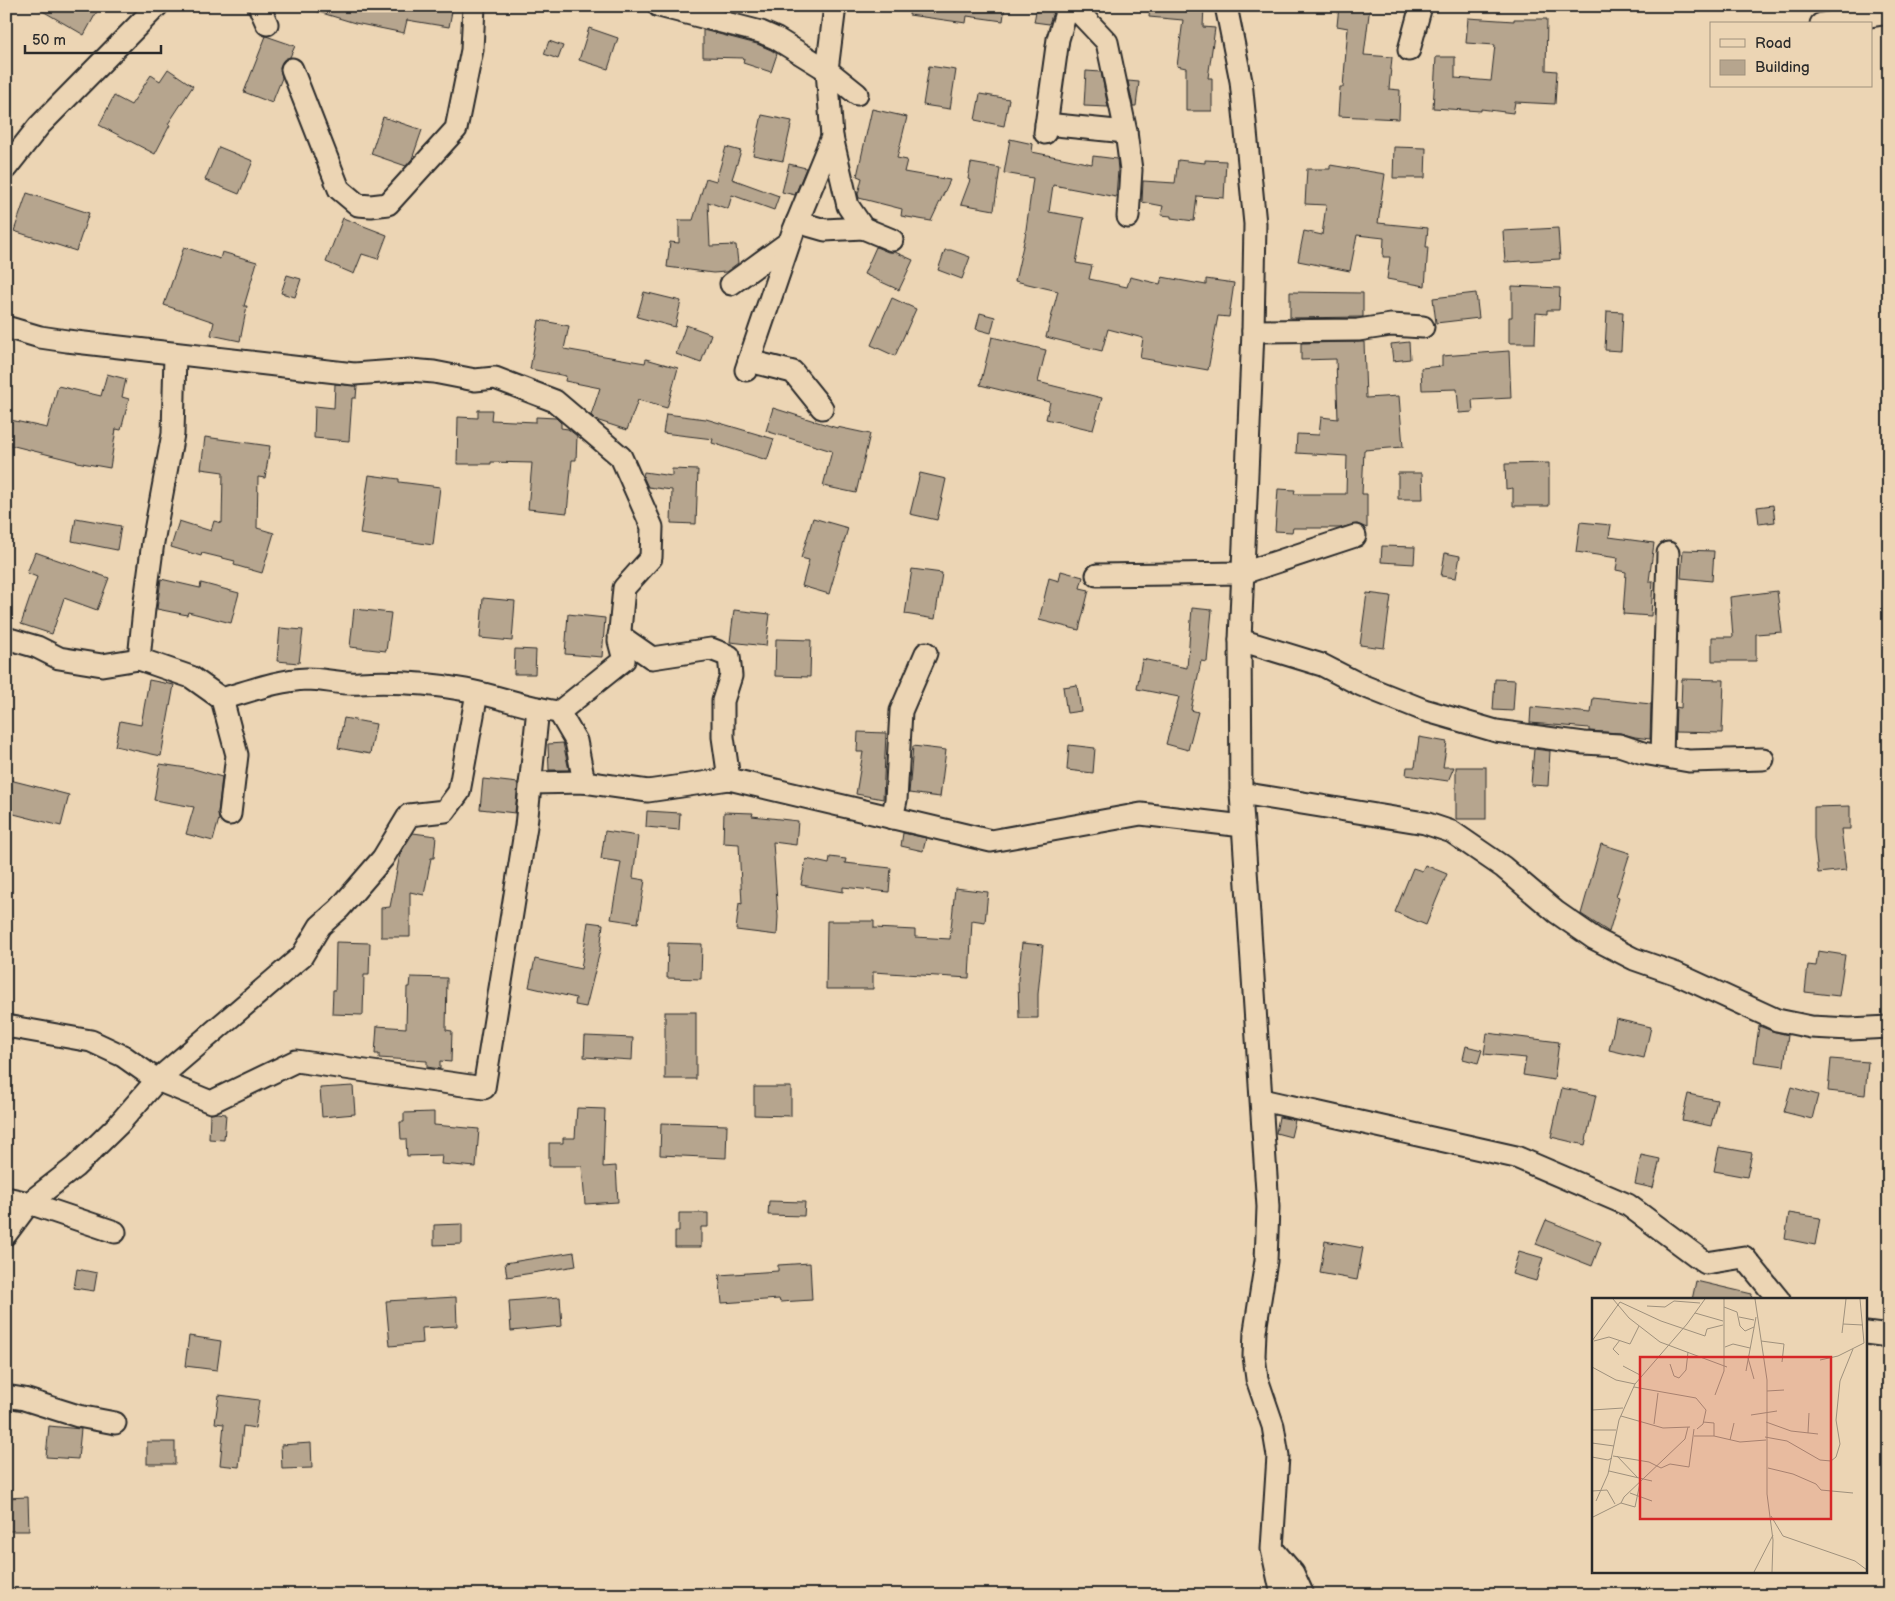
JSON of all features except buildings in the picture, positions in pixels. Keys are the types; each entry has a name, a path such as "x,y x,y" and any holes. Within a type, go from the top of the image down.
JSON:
{"street":[{"path":"6,168 39,126 157,6"},
{"path":"292,69 339,188 358,205 388,204 456,129 472,50 474,6"},
{"path":"660,6 761,32 778,39 827,70 857,94"},
{"path":"835,6 827,70 832,137 848,206 863,228"},
{"path":"1068,6 1058,39 1045,128 1126,132"},
{"path":"1074,6 1107,42 1126,132 1131,170 1128,217"},
{"path":"1226,6 1241,81 1255,224 1240,640 1241,793 1268,1207 1266,1261 1255,1331 1254,1356 1257,1379 1273,1426 1278,1456 1272,1549 1282,1595"},
{"path":"1410,50 1421,6"},
{"path":"1833,22 1889,13"},
{"path":"822,408 793,372 748,366 789,242 832,137"},
{"path":"797,222 826,230 863,228 892,240"},
{"path":"731,284 789,242"},
{"path":"1252,331 1358,330 1392,325 1423,328"},
{"path":"6,327 40,337 354,374 410,370 434,372 475,380 494,378 555,401 622,457 652,527 651,558 624,588 619,635 624,660 559,712"},
{"path":"139,659 153,542 172,434 175,354"},
{"path":"1097,575 1243,573 1355,536"},
{"path":"1662,756 1668,554"},
{"path":"619,635 652,658 712,649 730,656 731,676 723,701 723,737 729,779"},
{"path":"6,638 37,647 59,658 102,665 139,659 191,677 222,699 237,755 230,814"},
{"path":"1240,640 1322,665 1360,684 1424,710 1496,731 1584,743 1619,745 1643,753 1689,761 1763,759"},
{"path":"892,818 896,800 901,711 926,653"},
{"path":"222,699 270,684 307,679 359,684 376,682 409,683 477,693 559,712 576,741 584,782"},
{"path":"6,1234 29,1204 75,1167 118,1125 157,1080 302,956 320,926 339,909 383,858 409,815 445,810 459,792 477,693"},
{"path":"6,1026 91,1041 123,1056 157,1080 211,1102 296,1061 484,1088 526,826 538,708"},
{"path":"530,783 584,782 648,791 729,779 991,841 1141,814 1243,826"},
{"path":"1241,793 1425,823 1452,832 1503,867 1556,912 1595,940 1634,959 1676,974 1777,1020 1811,1028 1889,1027"},
{"path":"1262,1100 1516,1157 1628,1205 1706,1263 1744,1256 1777,1298"},
{"path":"6,1198 115,1232"},
{"path":"1868,1332 1889,1336"},
{"path":"6,1396 24,1399 78,1416 115,1423"},
{"path":"1272,1549 1293,1573 1303,1595"}]}
